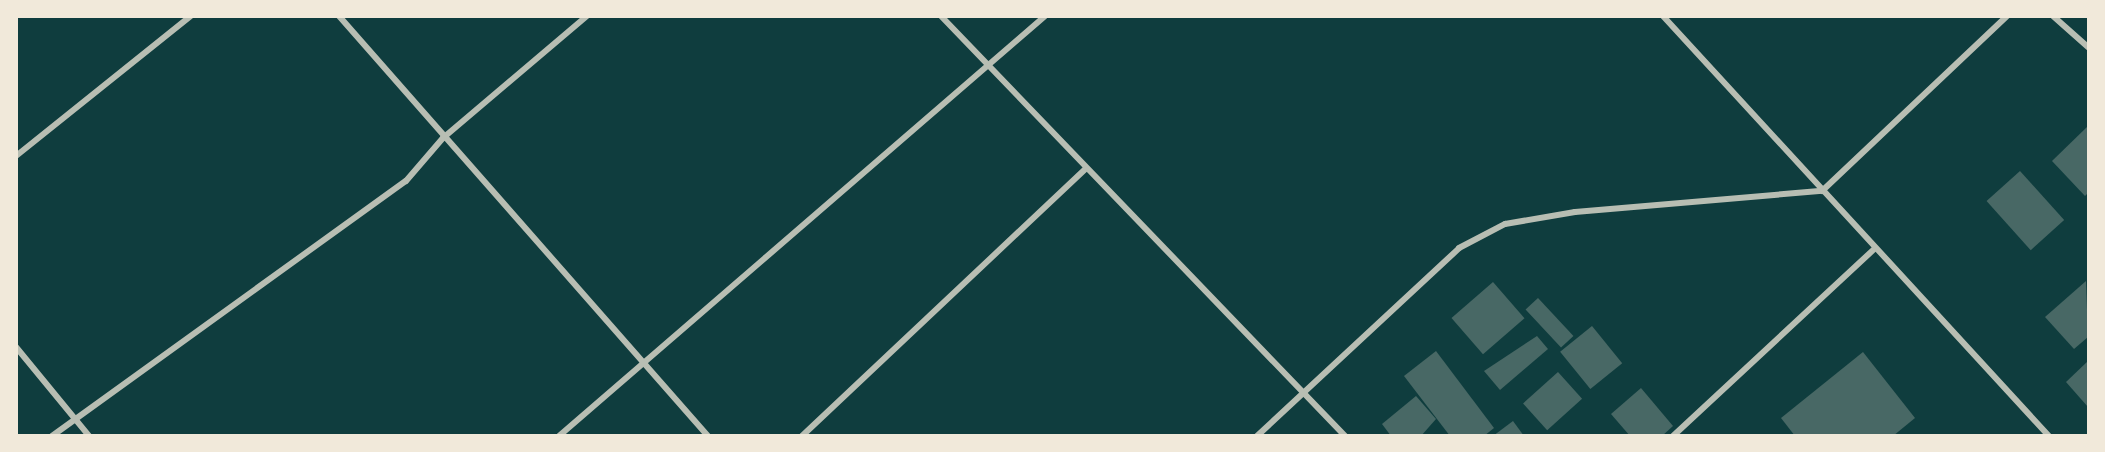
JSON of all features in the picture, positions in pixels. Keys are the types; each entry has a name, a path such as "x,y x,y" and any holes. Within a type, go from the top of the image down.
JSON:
{"street":[{"path":"16,156 191,16"},
{"path":"339,16 443,138 708,435"},
{"path":"52,435 75,415 406,181 443,138 587,16"},
{"path":"941,16 1085,169 1345,435"},
{"path":"559,435 991,68 1045,16"},
{"path":"1663,16 2049,435"},
{"path":"1257,435 1305,395 1459,248 1505,224 1575,212 1822,191 2007,16"},
{"path":"2054,16 2088,47"},
{"path":"802,435 1085,169"},
{"path":"1672,435 1875,248"},
{"path":"16,347 75,415 89,435"}],"building":[{"path":"2088,126 2088,193 2085,196 2052,161"},
{"path":"2020,171 2064,220 2031,250 1987,201"},
{"path":"2086,281 2088,337 2074,349 2045,317"},
{"path":"1493,282 1524,318 1483,354 1451,318"},
{"path":"1538,298 1573,336 1561,348 1526,310"},
{"path":"1592,326 1622,363 1590,389 1560,352"},
{"path":"1537,336 1548,349 1500,390 1484,371"},
{"path":"1436,351 1494,428 1484,436 1450,436 1404,376"},
{"path":"1863,352 1915,418 1893,436 1795,436 1781,418"},
{"path":"2088,361 2088,407 2066,382"},
{"path":"1558,372 1582,399 1547,430 1523,403"},
{"path":"1641,388 1673,426 1662,436 1630,436 1611,414"},
{"path":"1416,396 1436,419 1421,436 1391,436 1382,424"},
{"path":"1513,421 1524,436 1493,436"}]}
